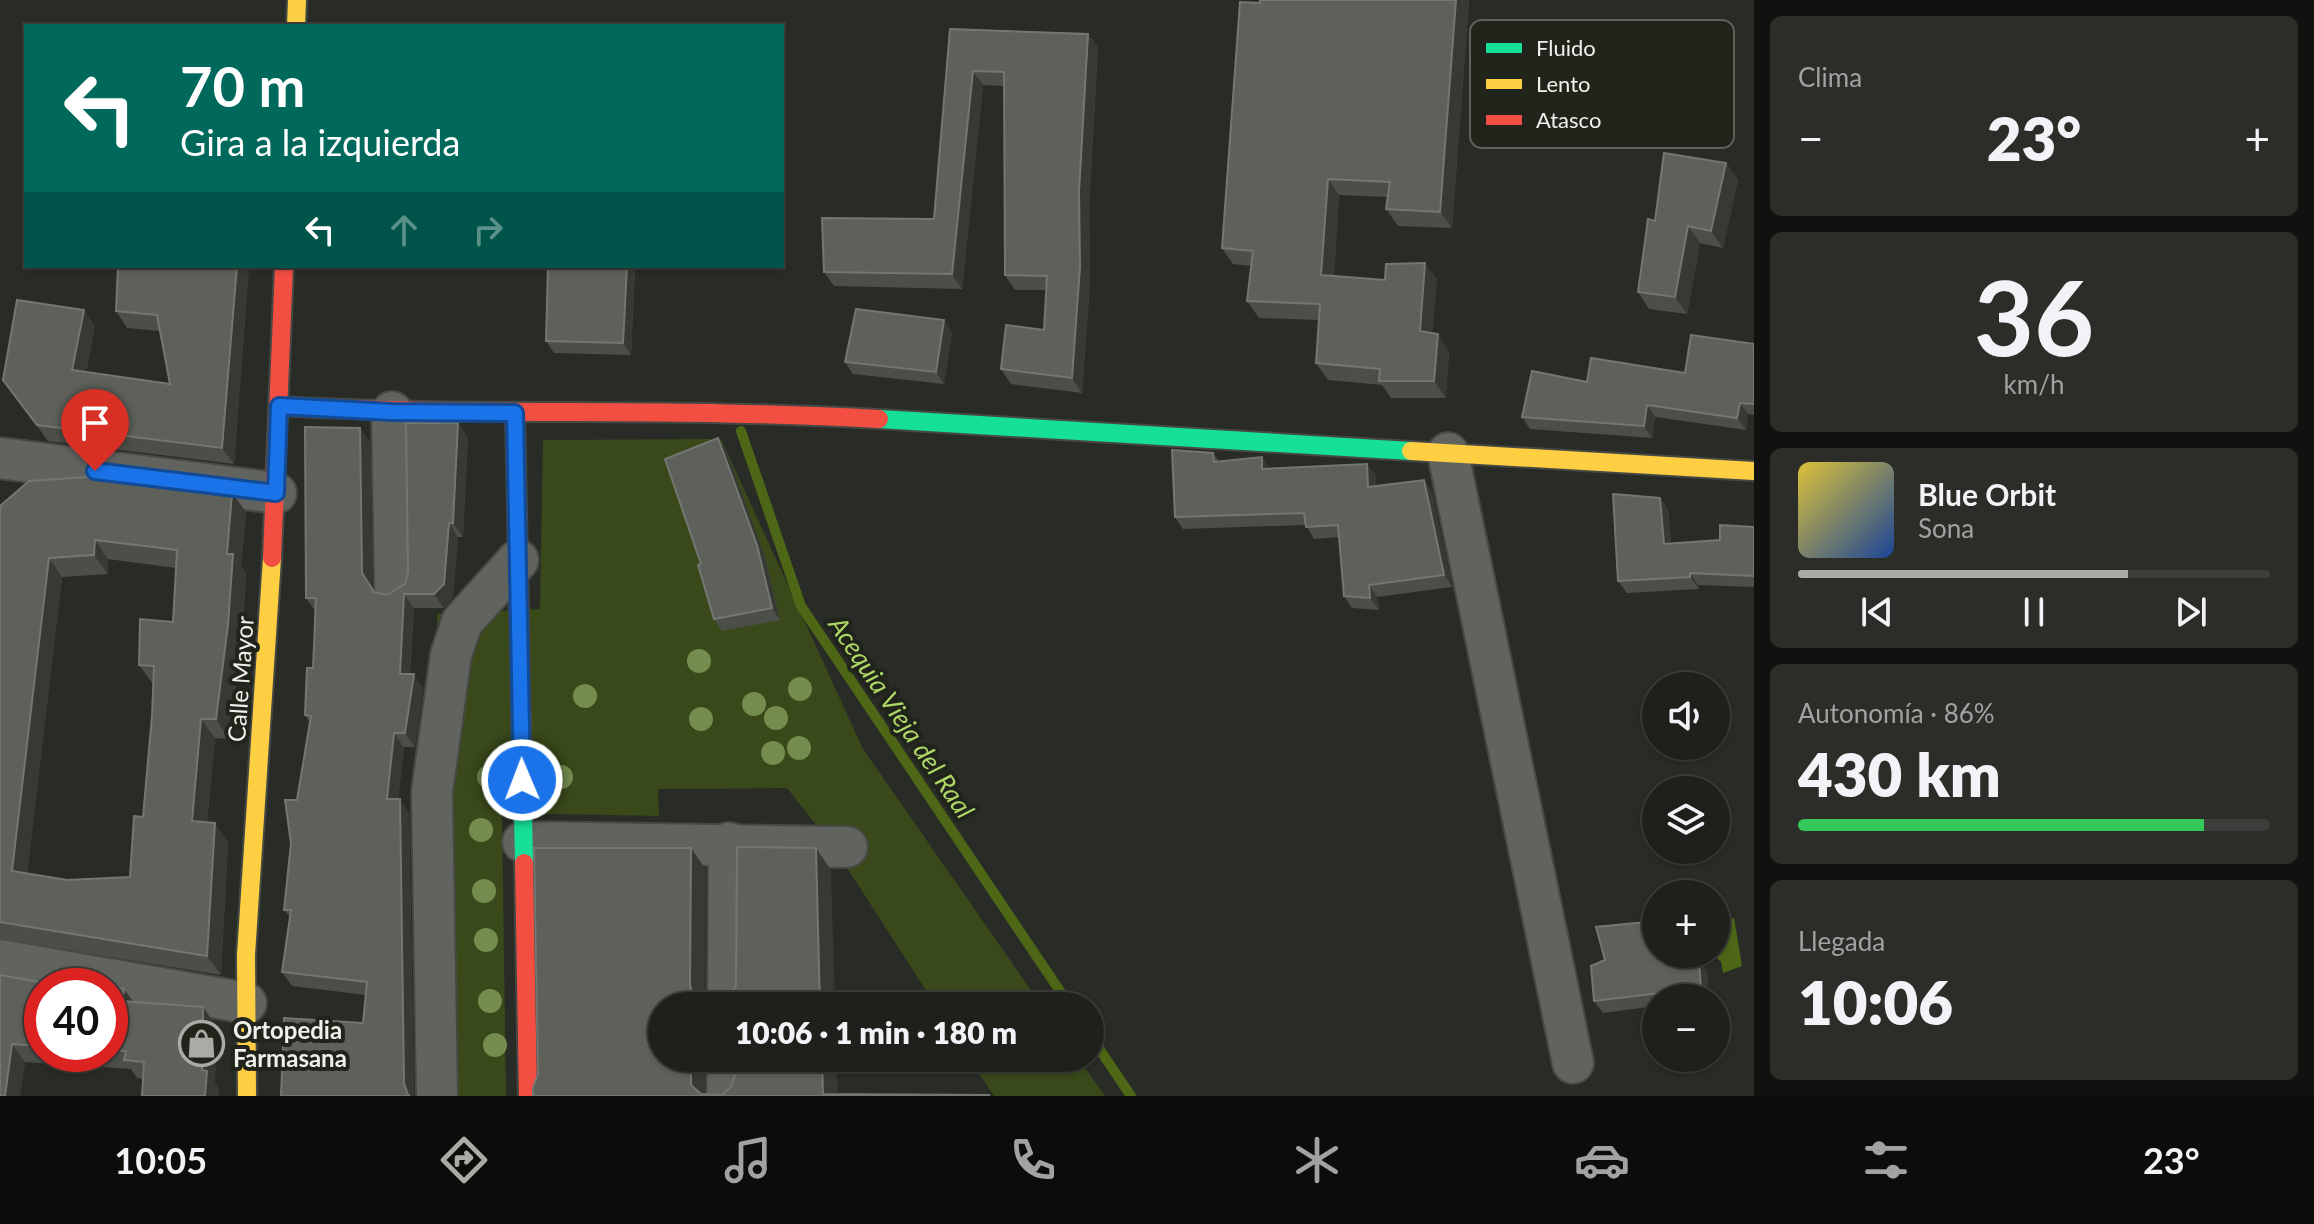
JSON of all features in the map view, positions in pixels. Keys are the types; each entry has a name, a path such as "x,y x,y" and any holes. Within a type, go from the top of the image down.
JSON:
{"main road":[{"path":"296,24 297,0"},
{"name":"Calle Mayor","path":"247,1096 246,1003 276,493 284,268"},
{"path":"279,406 392,412 745,411 1754,471"},
{"path":"515,413 528,1096"}],"street":[{"path":"392,412 395,586"},
{"path":"1448,453 1573,1063"},
{"path":"0,458 276,493"},
{"path":"437,1096 432,792 451,655 462,622 518,560"},
{"path":"523,842 847,847"},
{"path":"728,992 729,843"},
{"path":"0,960 246,1003"},
{"path":"727,1096 728,1072"}],"shaded area":[{"path":"721,439 863,749 1032,992 927,992 833,846 787,788 658,789 659,816 502,813 506,1096 445,1096 437,614 540,609 543,440"},
{"path":"1734,918 1742,966 1723,973 1722,968 1730,968 1730,919"},
{"path":"978,1072 1088,1072 1105,1096 994,1096"}],"building":[{"path":"1260,0 1456,0 1440,212 1386,209 1390,182 1328,179 1321,275 1385,280 1386,264 1425,263 1420,331 1438,334 1434,381 1379,381 1380,369 1316,363 1320,304 1247,301 1253,251 1222,248 1240,2 1260,3"},
{"path":"950,29 1088,34 1079,192 1080,267 1072,378 1001,369 1006,325 1044,330 1047,276 1005,275 1004,72 973,71 952,274 824,272 822,218 934,219"},
{"path":"1664,153 1726,163 1711,231 1688,226 1675,297 1638,292 1648,219 1655,221"},
{"path":"118,268 237,268 222,448 37,425 3,380 17,300 84,310 72,370 170,384 157,315 116,311"},
{"path":"548,268 627,268 623,343 546,341"},
{"path":"856,309 944,320 936,372 845,362"},
{"path":"1691,335 1754,344 1754,404 1740,403 1737,418 1647,405 1644,426 1522,417 1532,371 1587,382 1591,358 1685,373"},
{"path":"406,423 458,423 453,523 449,523 444,584 434,594 404,594 400,674 414,674 405,733 394,733 387,799 400,799 404,1083 410,1096 281,1096 284,1018 363,1023 367,982 282,972 291,910 284,910 291,843 285,800 297,800 311,716 305,715 307,668 313,668 316,598 306,598 305,427 360,428 362,573 374,592 387,595 405,584 408,572"},
{"path":"718,438 757,545 772,608 714,619 698,565 701,564 665,459"},
{"path":"1172,450 1213,453 1214,462 1262,457 1262,469 1367,464 1368,487 1424,480 1444,575 1369,585 1370,598 1344,596 1338,525 1306,527 1304,513 1175,517"},
{"path":"102,476 232,493 227,554 233,554 228,625 216,719 201,719 192,821 215,823 207,956 0,922 0,506 29,481","holes":["95,540 177,550 173,622 140,619 139,665 154,666 143,817 134,816 130,877 67,880 12,871 49,558 94,555"]},
{"path":"1613,494 1660,498 1664,544 1720,540 1720,525 1754,527 1754,576 1690,573 1690,577 1618,581"},
{"path":"737,847 816,848 820,992 732,992 736,985"},
{"path":"534,848 691,848 692,992 648,992 648,1072 691,1072 691,1085 701,1094 722,1095 731,1087 735,1072 822,1072 823,1094 989,1096 533,1096 538,1074"},
{"path":"1642,922 1642,968 1700,968 1701,984 1642,984 1642,995 1594,1001 1591,966 1605,960 1596,927"},
{"path":"0,975 24,979 24,1045 12,1044 5,1096 0,1096"},
{"path":"128,1001 203,1007 202,1070 207,1071 205,1096 142,1096 144,1062 128,1060"}],"waterway":[{"name":"Acequia Vieja del Raal","path":"741,431 801,606 1061,992"},
{"name":"Acequia Vieja del Raal","path":"1104,1056 1131,1096"}],"traffic: fast":[{"path":"515,413 524,863"},
{"path":"879,419 1411,451"}],"traffic: slow":[{"path":"296,24 297,0"},
{"path":"1411,451 1754,471"},
{"path":"247,1096 246,955 272,558"}],"traffic: jam":[{"path":"272,558 284,268"},
{"path":"279,406 429,411 729,413 879,419"},
{"path":"524,863 528,1096"}],"place":[{"name":"Ortopedia Farmasana","path":"202,1043"}],"route":[{"path":"95,471 276,493 279,406 392,412 515,413 522,780"}]}
